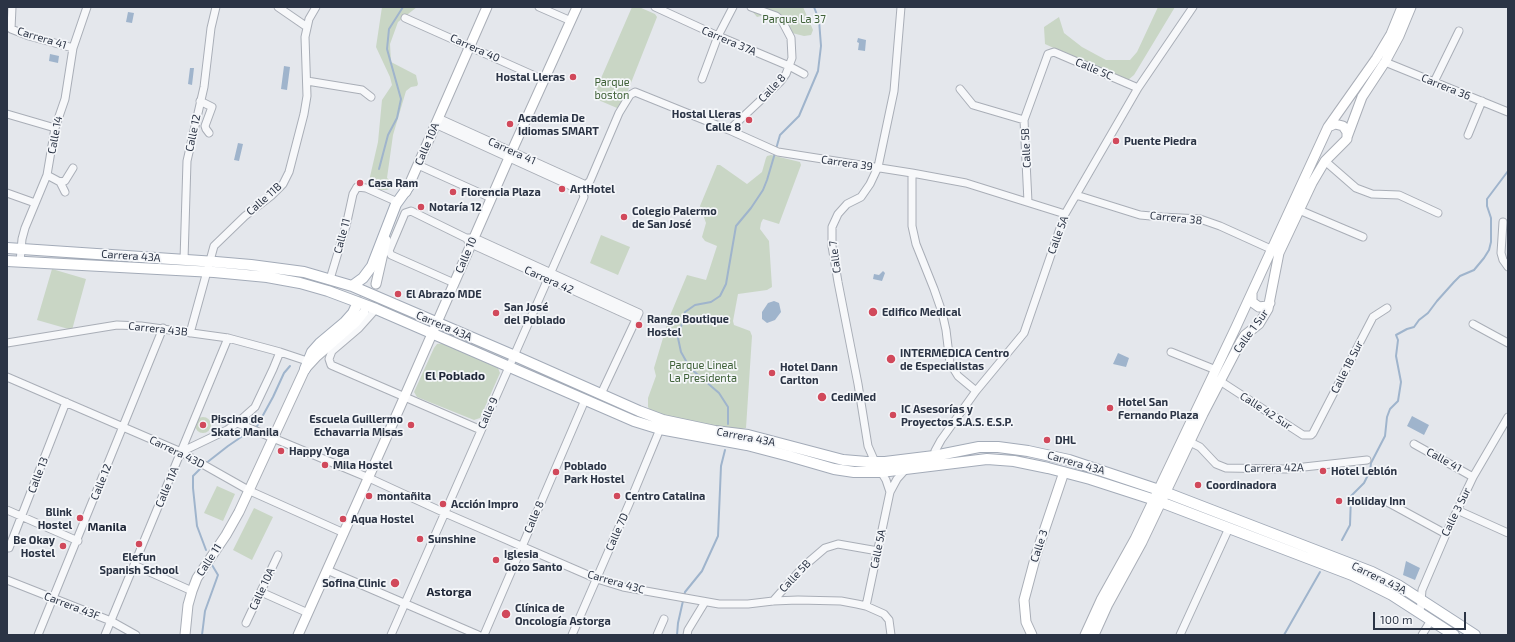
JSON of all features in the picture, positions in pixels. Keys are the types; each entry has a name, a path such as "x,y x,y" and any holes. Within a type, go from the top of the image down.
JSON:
{"main road":[{"path":"352,286 363,278 372,266 396,204 409,186"},
{"name":"Carrera 43A","path":"7,248 251,265 299,271 352,286 663,420 715,431 748,435 843,460 875,462 979,459 1005,460 1064,472 1157,500 1366,581 1392,595 1454,635"},
{"name":"Carrera 43A","path":"7,261 206,272 267,277 321,288 376,309 634,421 660,429 747,445 834,469 854,472 881,472 906,469 979,447 1016,449 1069,460 1162,490 1362,568 1384,578 1420,599 1475,635"},
{"path":"306,365 312,352 320,343 345,322 358,302"}],"street":[{"name":"Carrera 41","path":"12,7 11,29 73,48"},
{"name":"Calle 14","path":"20,262 25,228 47,175 55,128 65,99 73,48 87,7"},
{"name":"Calle 12","path":"184,260 187,161 204,87 216,7"},
{"path":"278,7 307,27"},
{"name":"Calle 11B","path":"190,333 214,246 245,216 271,196 282,184 289,172 304,114 307,96 305,37 309,19 316,7"},
{"name":"Calle 10A","path":"376,284 387,237 487,7"},
{"path":"539,7 571,21"},
{"name":"Calle 10","path":"298,635 405,397 454,283 470,240 491,198 577,7"},
{"name":"Carrera 37A","path":"654,7 804,74"},
{"path":"702,79 718,36 732,7"},
{"name":"Calle 8","path":"729,130 780,82 786,74 792,58 791,38 782,21 776,16 751,7"},
{"name":"Calle 7","path":"881,472 868,446 832,246 832,227 838,214 847,204 861,197 870,184 878,167 894,91 901,7"},
{"name":"Calle 5A","path":"935,460 937,446 976,391 1024,332 1065,214 1138,88 1192,7"},
{"name":"Calle 1 Sur","path":"1085,635 1101,600 1162,490 1328,127 1376,59 1391,34 1402,7"},
{"name":"Calle 1 Sur","path":"1162,490 1190,442 1240,343 1245,335 1259,324 1264,317 1270,303 1279,253 1299,210 1325,161 1346,140 1362,97 1385,62 1399,36 1411,7"},
{"name":"Carrera 40","path":"405,18 544,80"},
{"path":"1434,82 1459,31"},
{"name":"Calle 5C","path":"1050,53 1054,52 1138,88"},
{"name":"Calle 5B","path":"1028,202 1024,120 1048,54 1050,53"},
{"name":"Carrera 36","path":"1385,62 1508,112"},
{"path":"307,81 362,90 371,97"},
{"path":"960,89 973,105 1024,120"},
{"name":"Carrera 39","path":"635,92 729,130 777,152 878,167 966,183 1065,214"},
{"name":"Calle 9","path":"391,635 480,430 550,277 586,188 619,113 630,95 635,92"},
{"path":"200,101 212,107 205,126 209,133"},
{"path":"1468,135 1482,101"},
{"path":"7,114 55,128"},
{"name":"Carrera 41","path":"437,121 586,188"},
{"path":"1328,127 1335,124 1343,126 1347,132 1346,140"},
{"path":"1325,161 1356,188 1372,194 1399,195 1438,213"},
{"path":"418,165 491,198"},
{"path":"60,182 65,181 73,168"},
{"path":"912,173 912,226 942,312 950,363 958,376 976,391"},
{"path":"47,175 60,182 65,192"},
{"name":"Calle 11","path":"330,279 346,226 353,194 357,187 366,188 393,200 396,204"},
{"path":"7,193 35,203"},
{"name":"Carrera 38","path":"1076,195 1140,215 1200,219 1220,226 1272,250"},
{"path":"1299,210 1363,237"},
{"name":"Carrera 42","path":"454,283 390,254 389,251 407,211 411,211 470,240 637,316 601,394"},
{"path":"1503,222 1501,253 1503,260 1508,267"},
{"path":"1252,294 1252,302 1259,307 1267,306 1270,303"},
{"name":"Calle 1B Sur","path":"1313,433 1373,317 1388,308"},
{"path":"376,309 359,328 332,351 329,359 331,365 480,430"},
{"path":"250,491 306,365 356,322 364,312"},
{"path":"1473,324 1508,343"},
{"name":"Carrera 43B","path":"7,344 117,325 163,328 228,338 280,352 306,365"},
{"name":"Calle 12","path":"38,635 78,541 163,328"},
{"name":"Calle 11A","path":"105,635 228,338"},
{"path":"181,452 237,423 254,407 280,352"},
{"path":"1171,352 1216,370"},
{"name":"Carrera 43D","path":"7,377 181,452 250,491 344,533"},
{"name":"Calle 42 Sur","path":"1220,381 1303,435 1307,436 1313,433"},
{"name":"Calle 8","path":"484,635 584,400"},
{"name":"Calle 13","path":"10,548 66,402"},
{"path":"247,414 248,428"},
{"name":"Calle 3 Sur","path":"1420,613 1420,599 1426,580 1446,534 1473,477 1508,417"},
{"name":"Carrera 43C","path":"237,423 369,478 445,513 597,579 642,590 718,604 748,604 773,601 841,601 866,606 884,614 890,620 891,635"},
{"name":"Calle 7D","path":"572,635 660,429"},
{"name":"Carrera 42A","path":"1190,442 1200,447 1216,464 1226,468 1286,469 1367,460"},
{"name":"Calle 41","path":"1414,444 1473,477"},
{"name":"Calle 5A","path":"866,606 890,492 897,479 906,469"},
{"path":"881,472 886,480 890,492"},
{"name":"Calle 3","path":"1032,635 1026,622 1024,604 1026,589 1064,472"},
{"name":"Calle 11","path":"185,635 192,591 204,566 233,524 250,491"},
{"name":"Calle 1 Sur","path":"1094,635 1108,604 1142,542 1157,500"},
{"path":"1389,503 1446,534"},
{"path":"7,510 78,541"},
{"path":"1457,510 1508,533"},
{"path":"1180,635 1228,528"},
{"name":"Calle 5B","path":"773,601 818,552 825,548 838,544 878,551"},
{"name":"Calle 10A","path":"246,623 278,555"},
{"path":"134,565 192,591"},
{"path":"327,570 478,635"},
{"name":"Carrera 43F","path":"7,580 111,622 136,635"},
{"path":"261,592 308,613"},
{"path":"687,635 688,630 705,602"},
{"path":"657,635 664,619"},
{"path":"1422,635 1431,620"}],"green space":[{"path":"382,7 417,7 398,22 390,44 391,62 416,75 418,84 417,86 411,87 406,91 393,135 387,178 393,183 393,185 387,190 377,190 369,186 369,181 378,142 382,100 392,85 390,77 376,47"},
{"name":"Parque boston","path":"632,7 639,7 655,14 657,17 625,98 619,108 617,108 596,99 594,95"},
{"name":"Parque La 37","path":"751,7 803,7 813,30 811,35 804,36 792,33 786,27 761,16 757,17 751,10"},
{"path":"1158,7 1175,7 1134,75 1128,80 1110,74 1045,44 1044,27 1059,17 1064,33 1082,47 1106,60 1130,60 1137,52"},
{"name":"Parque Lineal La Presidenta","path":"771,155 800,162 801,165 779,224 763,219 761,223 760,229 769,241 772,287 767,290 738,294 733,321 734,325 750,331 752,336 746,428 737,430 724,428 671,418 652,412 648,407 648,398 656,376 654,368 669,318 687,275 706,280 717,246 705,241 702,237 706,223 700,206 717,165 720,165 747,184 762,172 767,156"},
{"path":"601,235 630,247 618,275 590,263"},
{"path":"52,269 86,279 72,330 37,320"},
{"path":"443,343 498,368 500,373 480,418 474,420 417,397 414,392 434,348 437,344"},
{"name":"Piscina de Skate Manila","path":"203,417 209,419 211,425 209,431 203,433 197,431 195,425 197,419"},
{"path":"217,486 235,494 223,521 204,513"},
{"path":"254,508 273,517 252,560 233,550"}],"water":[{"path":"128,12 134,13 132,23 126,22"},
{"path":"858,38 866,40 865,51 858,50"},
{"path":"50,54 59,56 58,63 49,61"},
{"path":"284,66 290,67 287,90 281,89"},
{"path":"190,68 194,68 192,85 188,84"},
{"path":"238,143 243,144 239,161 234,160"},
{"path":"883,271 885,273 882,281 873,279 874,274 879,275"},
{"path":"774,301 779,303 781,312 775,320 767,323 762,319 762,312 768,303"},
{"path":"1118,353 1129,358 1126,367 1113,364"},
{"path":"1412,416 1429,425 1424,435 1407,426"},
{"path":"1406,561 1420,568 1415,580 1403,575"}],"waterway":[{"path":"379,169 388,135 397,118 401,99 387,49 389,29 403,7"},
{"path":"776,149 780,135 799,116 818,71 821,46 819,20 814,7"},
{"path":"728,424 728,407 719,393 690,368 681,352 678,338 685,312 695,305 711,302 720,296 726,284 736,226 751,208 763,190 775,153"},
{"path":"1342,540 1350,525 1351,496 1364,483 1370,471 1371,463 1385,436 1387,417 1390,409 1398,401 1401,382 1396,356 1398,340 1396,335 1414,327 1460,276 1474,270 1484,258 1489,250 1491,242 1491,218 1487,206 1487,199 1508,171"},
{"path":"256,428 284,373 290,366"},
{"path":"205,464 250,431"},
{"path":"677,635 678,623 685,592 702,571 718,536 721,466 725,450"},
{"path":"202,467 193,476 193,488 197,526 206,550"},
{"path":"202,635 205,611 218,575 212,565"},
{"path":"1284,635 1320,572"}],"place":[{"name":"Hostal Lleras","path":"573,77"},
{"name":"Hostal Lleras Calle 8","path":"749,120"},
{"name":"Academia De Idiomas SMART","path":"510,124"},
{"name":"Puente Piedra","path":"1116,141"},
{"name":"Casa Ram","path":"360,183"},
{"name":"ArtHotel","path":"562,189"},
{"name":"Florencia Plaza","path":"453,192"},
{"name":"Notaría 12","path":"421,207"},
{"name":"Colegio Palermo de San José","path":"624,217"},
{"name":"El Abrazo MDE","path":"398,294"},
{"name":"Edifico Medical","path":"873,312"},
{"name":"San José del Poblado","path":"496,313"},
{"name":"Rango Boutique Hostel","path":"639,325"},
{"name":"INTERMEDICA Centro de Especialistas","path":"891,359"},
{"name":"Hotel Dann Carlton","path":"772,373"},
{"name":"CediMed","path":"822,397"},
{"name":"Hotel San Fernando Plaza","path":"1110,408"},
{"name":"IC Asesorías y Proyectos S.A.S. E.S.P.","path":"893,415"},
{"name":"Piscina de Skate Manila","path":"203,425"},
{"name":"Escuela Guillermo Echavarria Misas","path":"411,425"},
{"name":"DHL","path":"1047,440"},
{"name":"Happy Yoga","path":"281,451"},
{"name":"Mila Hostel","path":"325,465"},
{"name":"Hotel Leblón","path":"1323,471"},
{"name":"Poblado Park Hostel","path":"556,472"},
{"name":"Coordinadora","path":"1198,485"},
{"name":"montañita","path":"369,496"},
{"name":"Centro Catalina","path":"617,496"},
{"name":"Holiday Inn","path":"1339,501"},
{"name":"Acción Impro","path":"443,504"},
{"name":"Blink Hostel","path":"80,518"},
{"name":"Aqua Hostel","path":"343,519"},
{"name":"Sunshine","path":"420,539"},
{"name":"Elefun Spanish School","path":"139,544"},
{"name":"Be Okay Hostel","path":"63,546"},
{"name":"Iglesia Gozo Santo","path":"496,560"},
{"name":"Sofina Clinic","path":"395,583"},
{"name":"Clínica de Oncología Astorga","path":"506,614"}],"district":[{"name":"El Poblado","path":"455,376"},
{"name":"Manila","path":"107,527"},
{"name":"Astorga","path":"449,592"}]}
